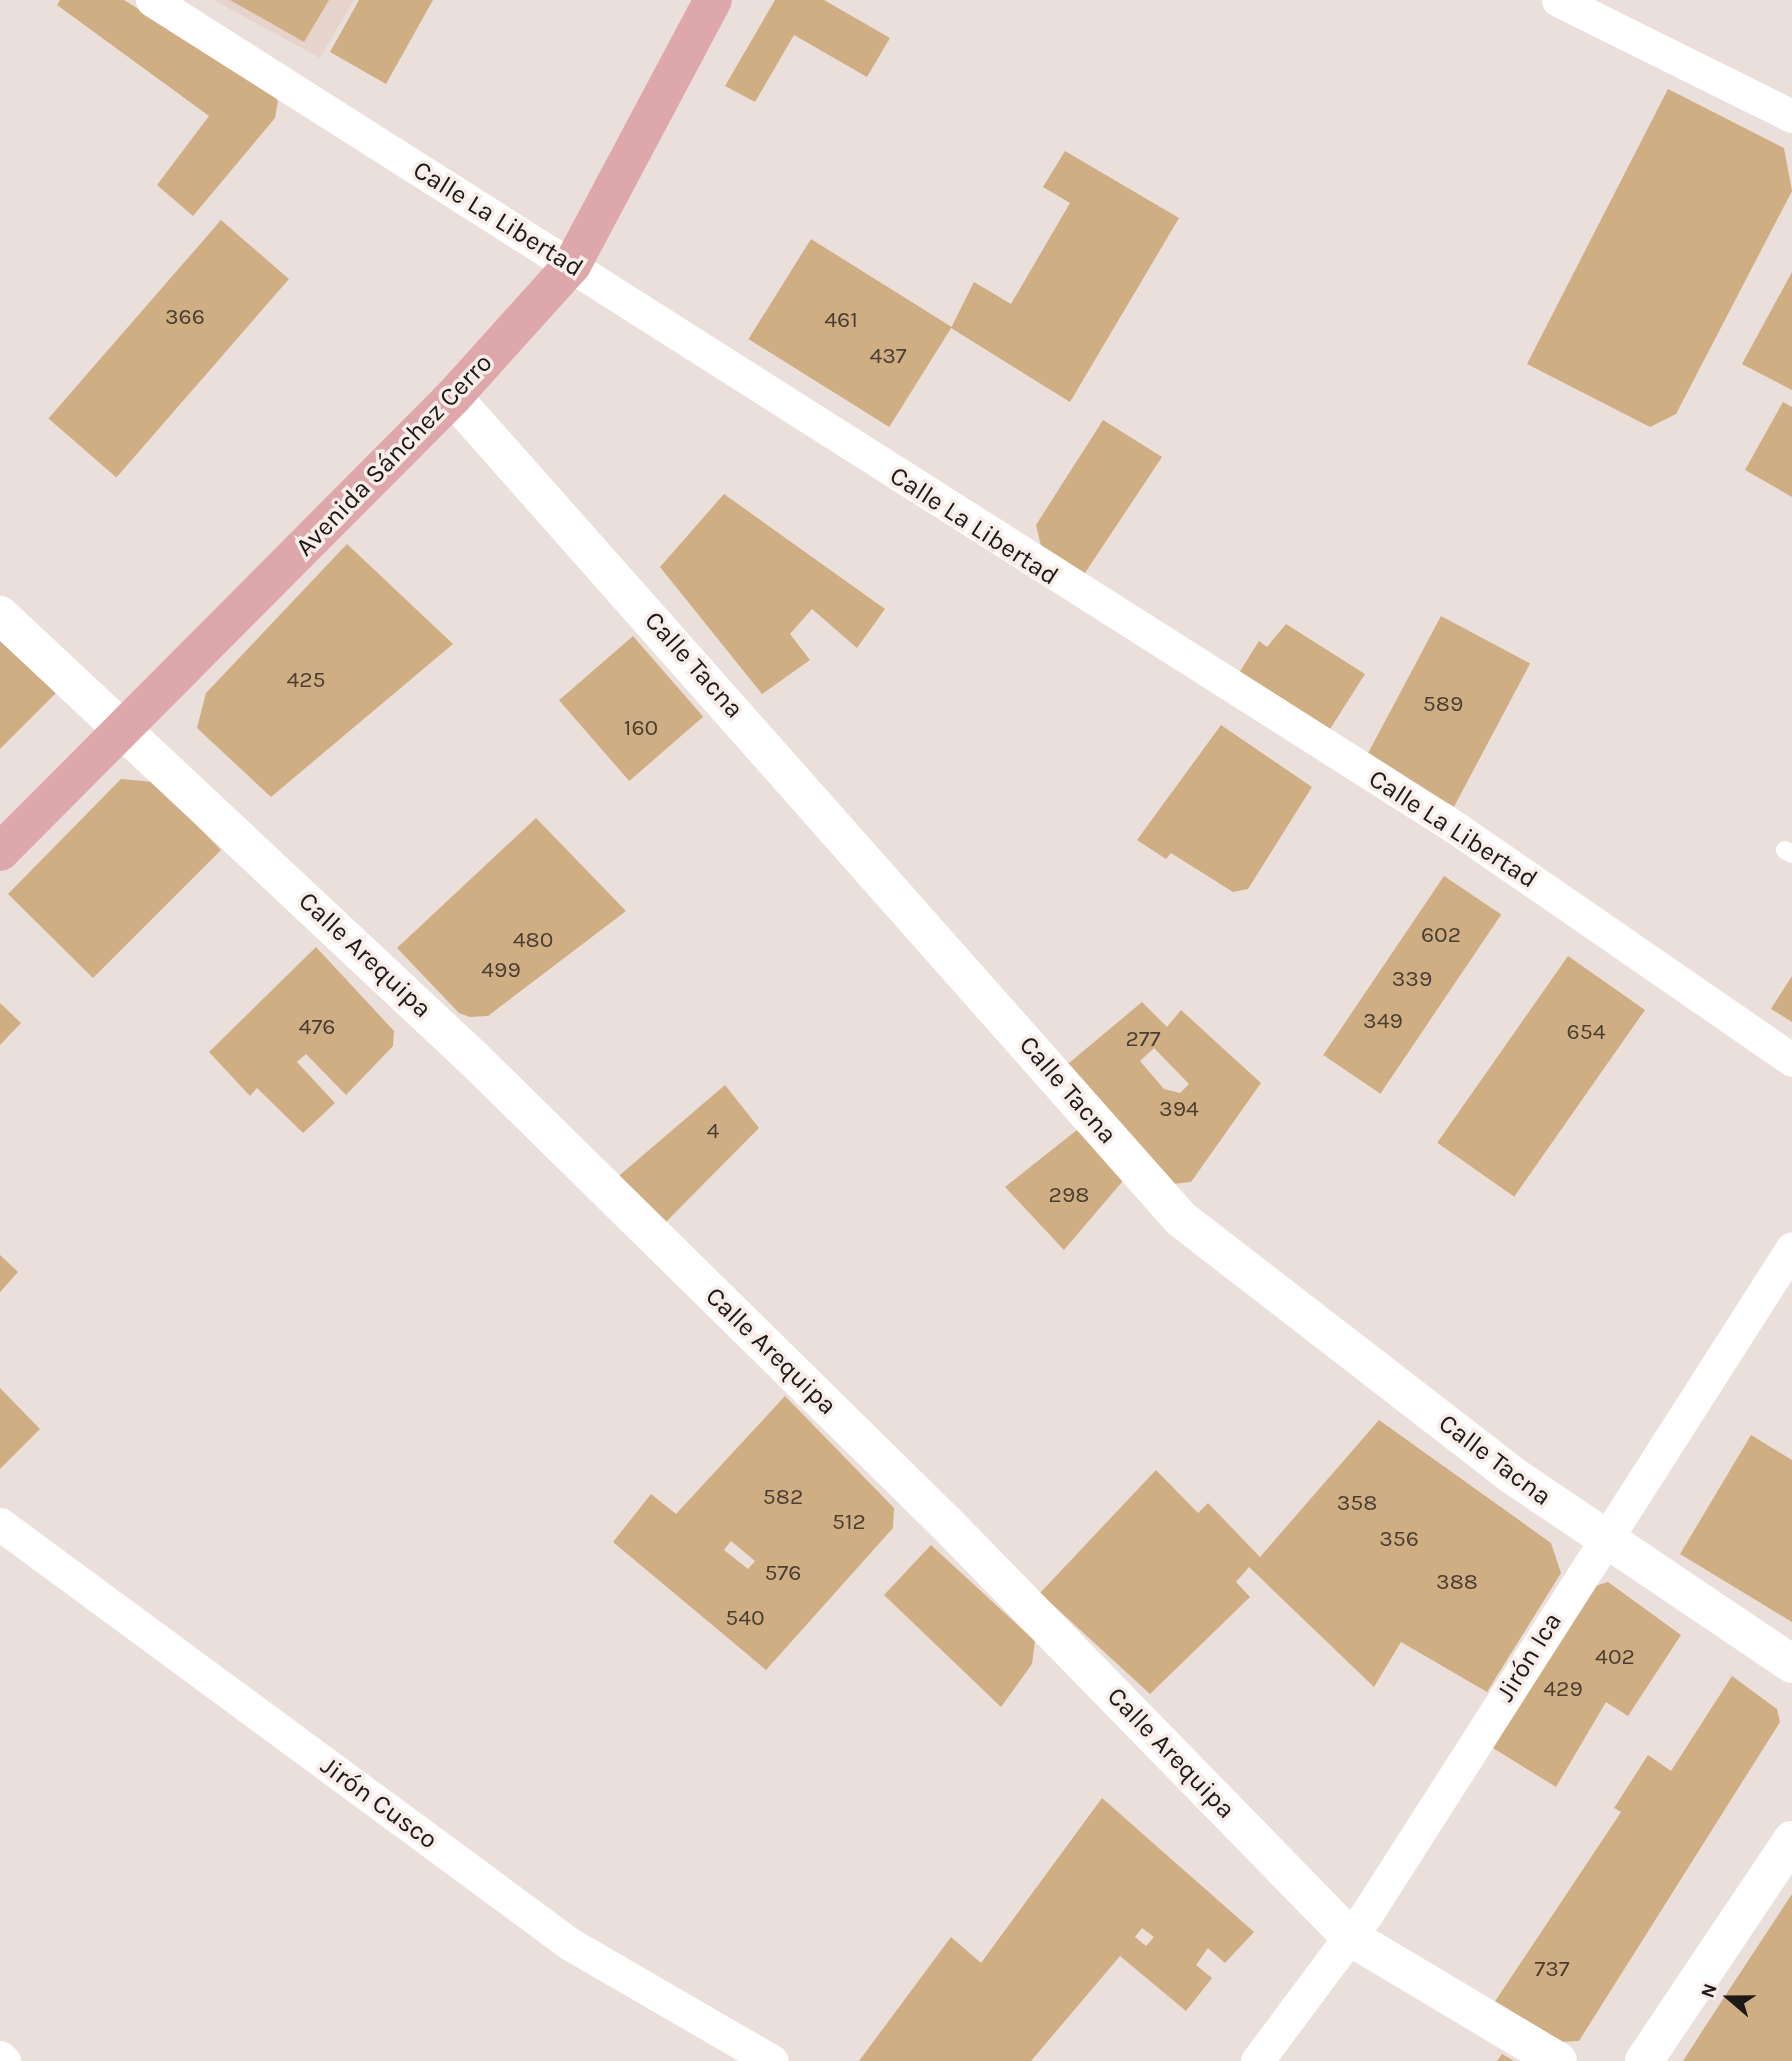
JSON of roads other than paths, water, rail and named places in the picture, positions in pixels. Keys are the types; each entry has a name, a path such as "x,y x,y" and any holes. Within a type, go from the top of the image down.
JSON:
{"main road":[{"name":"Avenida Sánchez Cerro","path":"0,852 127,731 453,397 572,265 713,0"}],"street":[{"name":"Calle La Libertad","path":"152,0 572,265 1006,547 1456,828 1792,1059"},
{"path":"1558,0 1792,116"},
{"name":"Calle Tacna","path":"453,397 1181,1219 1512,1475 1792,1664"},
{"name":"Calle Arequipa","path":"0,615 127,731 475,1060 946,1522 1350,1937 1558,2061"},
{"name":"Jirón Ica","path":"1257,2061 1350,1937 1792,1248"},
{"name":"Jirón Cusco","path":"0,1524 570,1944 772,2061"},
{"path":"1644,2061 1792,1840"},
{"path":"0,2057 4,2061"}]}
